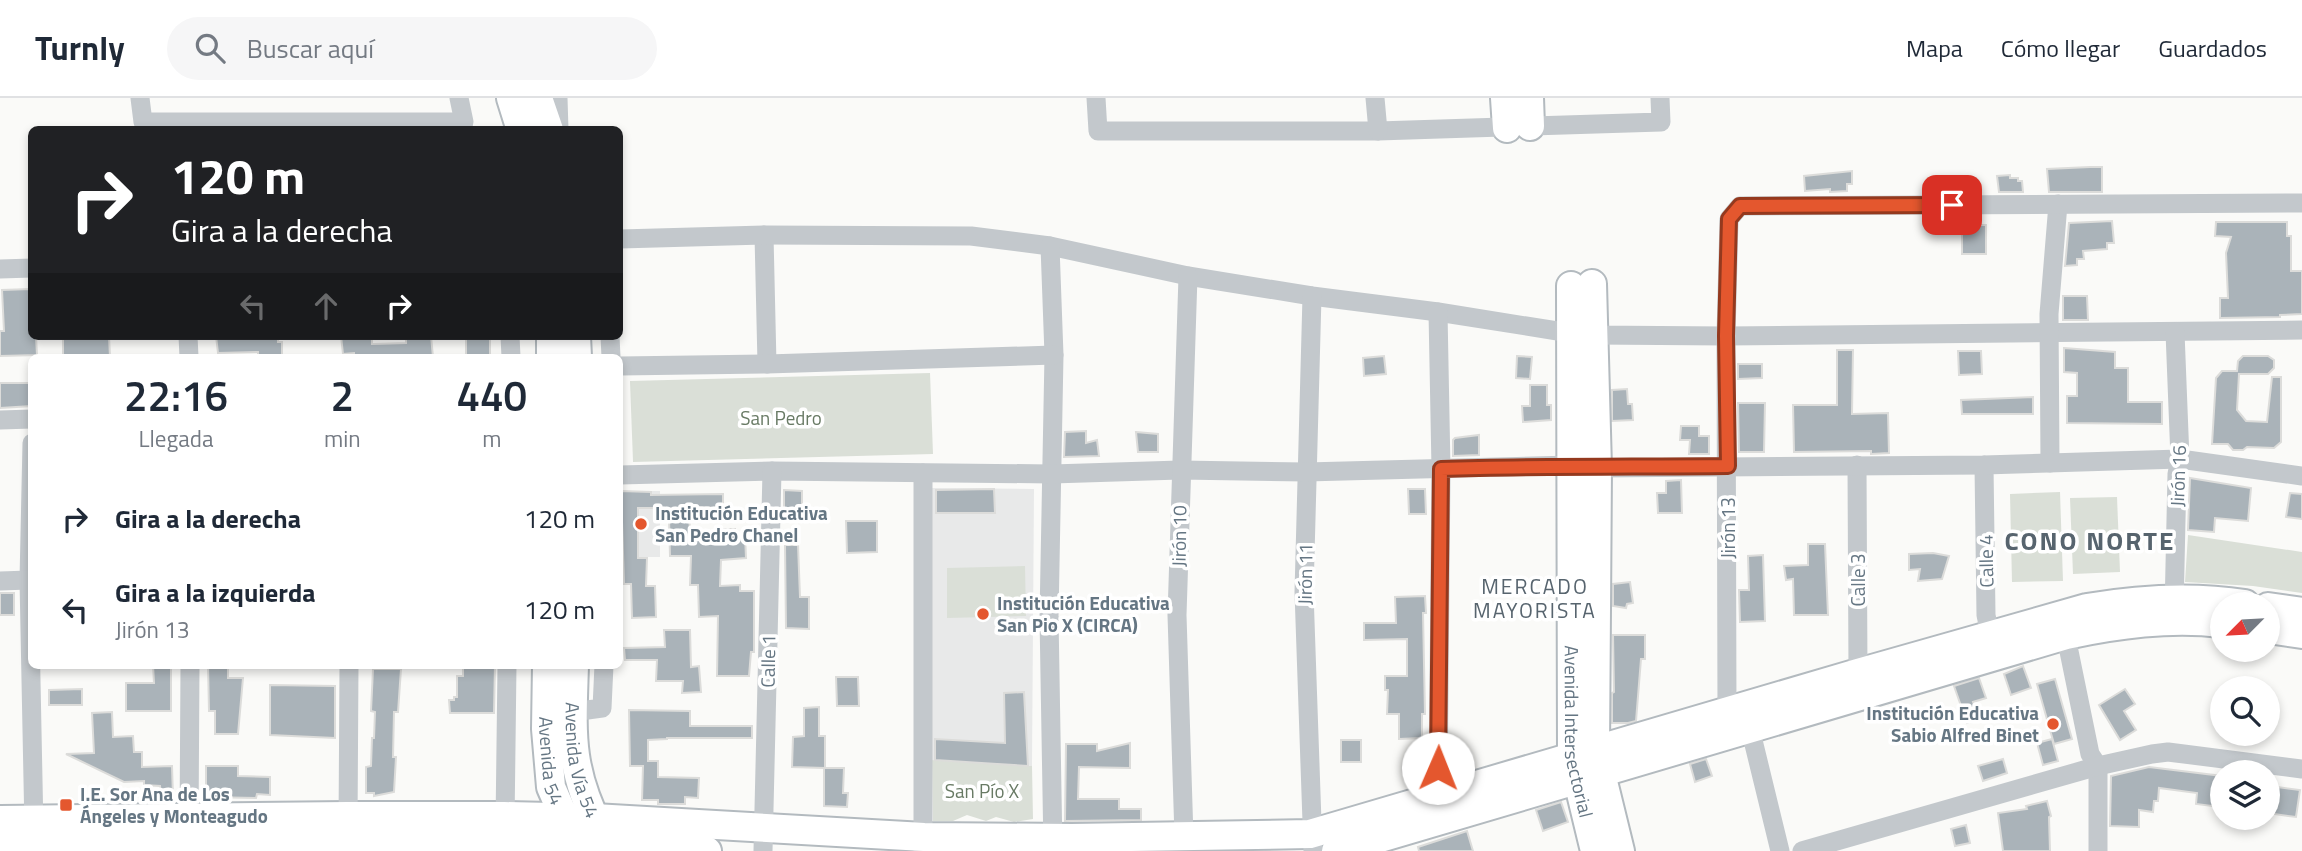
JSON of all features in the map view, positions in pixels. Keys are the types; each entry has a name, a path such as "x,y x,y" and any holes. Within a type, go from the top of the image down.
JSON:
{"street":[{"path":"139,98 143,122 464,122 459,98"},
{"path":"510,98 520,126"},
{"path":"538,98 548,126"},
{"path":"558,98 559,126"},
{"path":"1096,98 1098,131 1378,131 1661,122 1660,98"},
{"path":"1375,98 1378,131"},
{"path":"1505,98 1519,127"},
{"path":"1519,127 1529,98"},
{"path":"2050,463 2049,334 2058,204 2302,203"},
{"name":"Jirón 13","path":"1727,712 1726,336 1729,219 1740,206 2058,204"},
{"path":"623,239 764,235 971,236 1050,246 1188,276 1312,296 1581,334 1726,336 2302,331"},
{"path":"764,235 767,364"},
{"path":"1050,246 1054,355 1049,617 1052,845"},
{"path":"0,269 28,268"},
{"name":"Jirón 10","path":"1184,844 1177,615 1188,276"},
{"name":"Avenida Intersectorial","path":"1581,285 1585,467 1586,764 1595,851"},
{"name":"Jirón 11","path":"1312,296 1304,592 1312,843"},
{"path":"1438,312 1441,469 1438,796"},
{"name":"Jirón 16","path":"2174,609 2177,474 2180,459 2175,332"},
{"path":"623,366 1054,355"},
{"path":"0,420 28,419"},
{"path":"623,475 772,471 1052,474 1180,470 1307,472 1857,464 1984,465 2180,459 2302,476"},
{"name":"Calle 3","path":"1857,464 1860,684"},
{"name":"Calle 4","path":"1984,465 1986,615 1992,647"},
{"name":"Calle 1","path":"763,840 772,471"},
{"path":"923,473 923,844"},
{"path":"0,581 28,580"},
{"path":"1336,851 1727,712 1860,684 2064,625 2116,603 2174,609 2210,619"},
{"path":"2174,609 2210,606"},
{"path":"2280,609 2302,612"},
{"path":"2064,625 2090,754 2098,766 2098,851"},
{"path":"2280,631 2302,634"},
{"path":"31,669 34,830"},
{"path":"189,829 190,669"},
{"path":"348,828 349,669"},
{"path":"505,836 507,669"},
{"name":"Avenida 54","path":"547,669 546,729 551,787 588,841"},
{"name":"Avenida Vía 54","path":"574,669 575,766 594,818 588,841"},
{"path":"573,712 601,708 604,669"},
{"path":"594,818 763,840 1052,845 1312,843 1438,796 1750,728 1860,684"},
{"path":"1750,728 1780,851"},
{"path":"1802,851 2098,766 2152,754 2168,752 2302,769"},
{"name":"Avenida Intersectorial","path":"1586,764 1620,851"},
{"path":"505,836 541,801 551,787"},
{"path":"0,820 34,830 348,828 588,841 707,851"},
{"path":"0,841 34,830"}],"shaded area":[{"name":"Institución Educativa San Pio X (CIRCA)","path":"932,488 1034,489 1032,766 932,760"},
{"name":"Institución Educativa San Pedro Chanel","path":"623,491 660,491 660,557 623,557"}],"green space":[{"name":"San Pedro","path":"930,373 933,454 633,462 630,381"},
{"path":"2060,492 2063,581 2012,582 2010,494"},
{"path":"2117,497 2120,572 2073,574 2070,498"},
{"path":"2188,535 2302,552 2302,593 2253,586 2185,582"},
{"path":"1025,566 1026,616 947,618 947,568"},
{"name":"San Pío X","path":"932,760 1032,766 1033,819 1014,822 996,817 986,821 967,815 953,821 933,821"}],"building":[{"path":"2102,167 2102,192 2049,192 2047,169"},
{"path":"1852,171 1852,184 1847,184 1847,191 1805,191 1804,176"},
{"path":"2010,175 2010,178 2022,181 2023,192 1999,192 1997,176"},
{"path":"2112,221 2114,243 2107,243 2107,249 2083,251 2084,259 2077,259 2077,265 2065,266 2069,223"},
{"path":"2216,222 2287,222 2287,236 2291,236 2291,271 2302,271 2302,314 2220,318 2220,298 2228,298 2226,253 2231,237 2215,236"},
{"path":"1962,225 1986,225 1986,254 1962,254"},
{"path":"28,289 28,340 36,340 37,354 0,356 0,331 4,331 2,290"},
{"path":"2063,296 2087,296 2088,320 2063,320"},
{"path":"63,340 109,340 110,354 63,354"},
{"path":"216,340 282,342 282,354 218,353"},
{"path":"341,340 372,340 372,344 431,340 433,354 354,353 343,354"},
{"path":"466,340 490,340 490,354 466,354"},
{"path":"2064,348 2115,352 2115,368 2128,368 2128,402 2162,402 2162,424 2067,423 2067,396 2077,396 2077,373 2064,372"},
{"path":"1837,350 1853,350 1852,414 1888,413 1889,453 1794,452 1793,405 1837,405"},
{"path":"1958,351 1981,351 1982,374 1959,375"},
{"path":"1384,356 1386,374 1364,376 1363,358"},
{"path":"1517,356 1532,357 1530,379 1516,378"},
{"path":"2243,356 2268,356 2274,360 2274,368 2268,374 2239,374 2237,410 2246,421 2267,422 2272,377 2281,377 2281,442 2274,448 2247,447 2233,450 2228,444 2212,444 2216,378 2222,371 2237,371 2238,361"},
{"path":"1738,364 1762,364 1762,378 1738,379"},
{"path":"0,383 28,383 28,406 0,408"},
{"path":"1530,385 1547,385 1547,405 1551,405 1551,420 1523,422 1522,406 1530,406"},
{"path":"1627,389 1633,420 1612,421 1612,390"},
{"path":"2033,397 2033,414 1962,414 1961,400"},
{"path":"1738,403 1765,403 1764,452 1739,452"},
{"path":"1681,426 1699,426 1699,436 1709,436 1709,454 1689,454 1690,440 1680,440"},
{"path":"1086,431 1086,443 1097,440 1099,456 1064,457 1065,432"},
{"path":"1136,432 1158,434 1158,452 1138,452"},
{"path":"1479,435 1479,455 1453,456 1455,438"},
{"path":"2190,478 2251,488 2248,521 2215,518 2214,532 2188,530"},
{"path":"1681,480 1682,513 1658,513 1657,493 1666,493 1666,481"},
{"path":"994,489 995,513 936,513 936,490"},
{"path":"1408,489 1425,489 1426,514 1409,514"},
{"path":"784,490 802,491 802,510 784,510"},
{"path":"623,491 651,492 651,495 723,494 723,508 689,507 690,535 718,534 717,529 735,529 735,535 745,535 746,558 721,560 720,586 740,585 740,591 754,591 754,652 751,652 749,676 717,676 718,616 699,617 698,585 690,585 691,556 670,556 669,518 666,508 638,508 638,558 647,558 646,586 655,586 656,617 632,618 631,584 624,584"},
{"path":"2290,493 2302,494 2302,519 2286,517"},
{"path":"846,521 877,521 877,552 847,553"},
{"path":"1808,544 1825,544 1828,615 1794,615 1793,579 1786,580 1784,566 1808,565"},
{"path":"785,545 798,545 800,597 809,597 809,629 786,628"},
{"path":"1933,553 1949,556 1942,579 1918,581 1920,569 1909,570 1909,554"},
{"path":"1763,555 1765,621 1740,622 1739,590 1749,590 1748,556"},
{"path":"1630,582 1633,603 1627,604 1626,608 1613,606 1613,584"},
{"path":"0,593 14,593 14,615 0,615"},
{"path":"1425,596 1425,714 1422,714 1422,738 1399,739 1399,714 1387,714 1388,690 1385,690 1385,676 1407,676 1407,639 1364,640 1364,623 1396,623 1395,597"},
{"path":"664,630 690,630 691,667 699,666 701,692 682,693 683,681 656,681 657,660 625,660 624,648 665,647"},
{"path":"1613,635 1645,635 1645,659 1641,659 1636,721 1628,723 1612,723"},
{"path":"2023,666 2031,688 2011,695 2004,674"},
{"path":"153,669 171,669 171,711 126,711 126,683 154,683"},
{"path":"208,669 228,669 228,678 243,678 238,734 215,734 215,711 209,711"},
{"path":"373,669 401,669 398,712 394,712 394,792 374,796 374,793 366,793 366,767 371,766 374,738 375,712 371,711"},
{"path":"463,669 495,669 494,713 450,713 449,700 457,697 457,676 463,676"},
{"path":"836,677 858,677 859,706 837,706"},
{"path":"1979,678 1986,698 1973,702 1979,718 1967,723 1954,686"},
{"path":"2055,679 2072,739 2054,744 2037,684"},
{"path":"270,685 335,686 335,738 270,735"},
{"path":"82,689 82,705 49,705 49,690"},
{"path":"2125,689 2135,704 2124,711 2136,730 2120,740 2099,705"},
{"path":"1024,692 1028,766 935,760 935,739 1005,743 1004,693"},
{"path":"819,707 819,736 825,736 825,768 844,768 843,793 848,793 847,807 824,806 824,768 792,767 793,737 804,736 804,708"},
{"path":"629,710 690,711 690,726 752,726 752,738 648,740 648,761 658,761 658,777 699,778 698,798 685,797 685,804 658,804 658,800 642,800 643,766 630,766"},
{"path":"112,712 113,737 133,736 134,752 142,752 142,767 172,766 173,797 161,797 160,786 144,785 144,781 124,782 66,754 94,753 92,713"},
{"path":"2052,739 2058,761 2043,765 2037,743"},
{"path":"1341,740 1361,740 1361,762 1341,762"},
{"path":"1130,743 1130,768 1079,767 1078,799 1119,799 1119,809 1141,809 1141,820 1065,821 1066,744 1097,744 1097,751"},
{"path":"1706,759 1712,776 1695,782 1690,764"},
{"path":"2003,759 2007,773 1983,781 1978,766"},
{"path":"206,766 238,766 238,776 270,777 270,795 257,794 256,798 206,797"},
{"path":"2149,767 2210,775 2210,806 2196,804 2197,793 2159,788 2158,801 2154,801 2153,812 2139,810 2139,827 2110,826 2111,776"},
{"path":"2280,787 2300,790 2296,817 2280,815"},
{"path":"2047,801 2051,816 2050,851 2003,851 1998,813 2027,809 2026,806"},
{"path":"1561,802 1568,822 1543,831 1536,810"},
{"path":"1966,825 1970,843 1955,846 1951,829"},
{"path":"1467,831 1473,851 1419,851 1418,847"}],"place":[{"name":"Institución Educativa San Pedro Chanel","path":"641,524"},
{"name":"Institución Educativa San Pio X (CIRCA)","path":"983,614"},
{"name":"Institución Educativa Sabio Alfred Binet","path":"2053,724"},
{"name":"I.E. Sor Ana de Los Ángeles y Monteagudo","path":"66,805"}],"district":[{"name":"CONO NORTE","path":"2090,541"},
{"name":"MERCADO MAYORISTA","path":"1535,599"}],"route":[{"path":"1438,768 1441,469 1728,466 1726,336 1729,219 1740,206 1952,205"}]}
